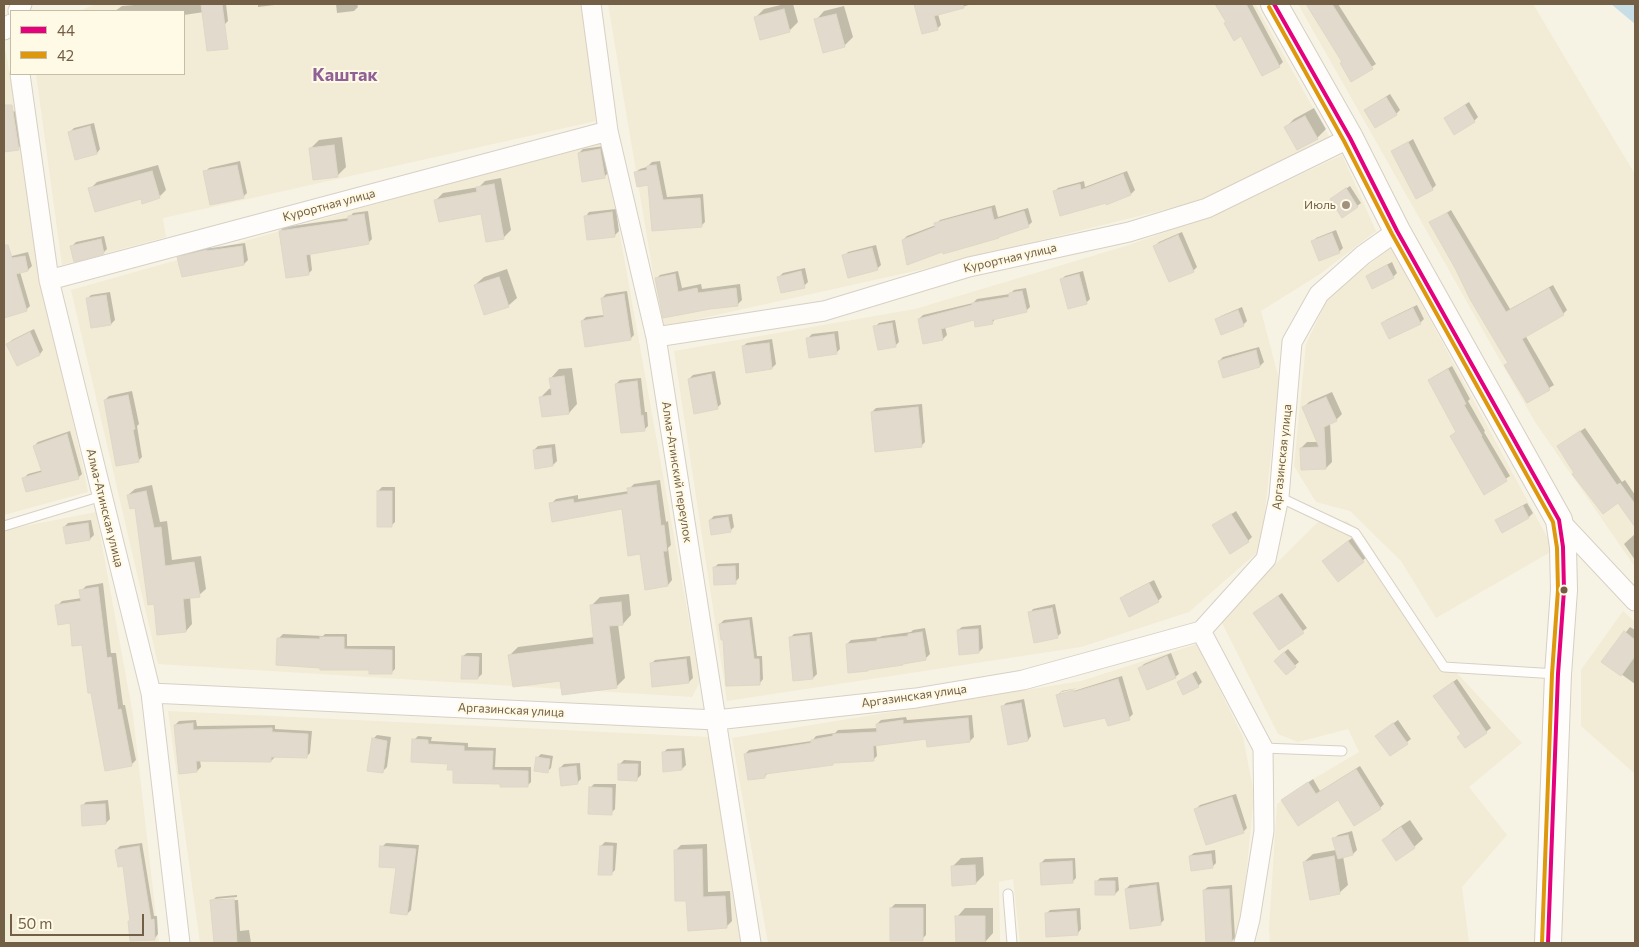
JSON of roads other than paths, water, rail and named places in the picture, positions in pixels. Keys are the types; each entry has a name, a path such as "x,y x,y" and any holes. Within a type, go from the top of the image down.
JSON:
{"main road":[{"path":"1274,4 1350,138 1397,231 1559,520 1563,546 1564,590 1558,674 1548,943"}],"street":[{"name":"Алма-Атинский переулок","path":"591,4 608,131 656,338 751,943"},
{"name":"Алма-Атинская улица","path":"20,75 49,280 151,693 180,943"},
{"name":"Курортная улица","path":"49,280 608,131"},
{"name":"Курортная улица","path":"656,338 824,311 968,267 1129,232 1207,208 1350,138"},
{"name":"Аргазинская улица","path":"151,693 716,720 916,698 1023,680 1201,632 1266,559 1279,497 1292,342 1320,294 1362,255 1397,231"},
{"path":"1559,520 1635,601"},
{"path":"1201,632 1263,748 1264,831 1250,919 1244,943"}],"lane":[{"path":"4,526 102,496"},
{"path":"1279,497 1355,533 1444,666 1558,674"},
{"path":"1263,748 1342,751"},
{"path":"1008,894 1012,943"}],"water":[{"path":"1611,4 1635,4 1635,24"}],"place":[{"name":"Июль","path":"1346,205"}],"district":[{"name":"Каштак","path":"345,75"}]}
